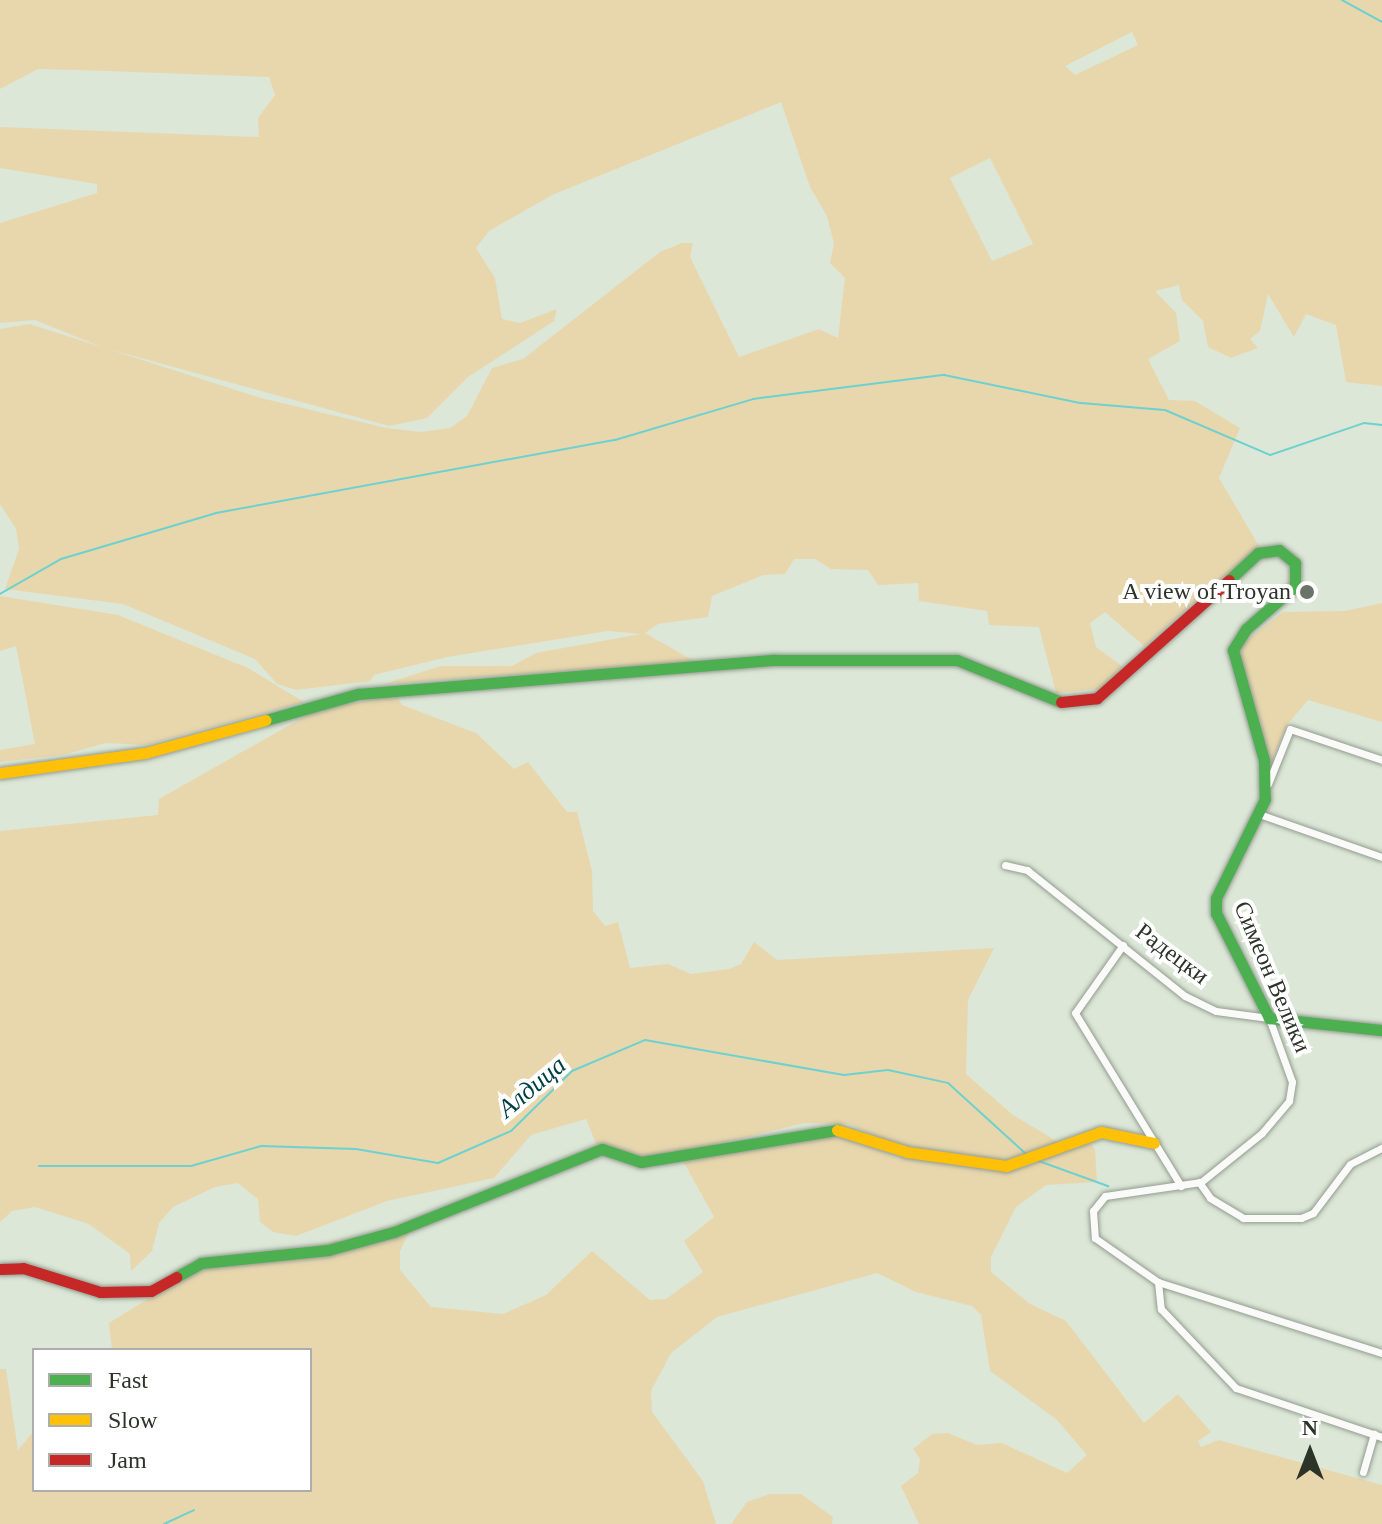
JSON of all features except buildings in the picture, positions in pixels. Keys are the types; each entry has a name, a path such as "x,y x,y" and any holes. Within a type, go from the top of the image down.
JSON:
{"street":[{"path":"0,773 145,753 358,694 775,660 957,660 1053,702 1084,703 1097,698 1258,553 1284,552 1297,567 1295,586 1246,629 1233,650 1268,784"},
{"path":"1268,784 1290,729 1382,760"},
{"name":"Симеон Велики","path":"1268,784 1259,814 1215,905 1269,1018 1292,1095 1244,1151 1199,1182 1121,1189 1093,1211 1095,1238 1158,1282 1382,1353"},
{"path":"1259,814 1382,857"},
{"name":"Радецки","path":"1005,865 1027,870 1185,996 1216,1011 1382,1030"},
{"path":"1123,945 1075,1013 1181,1186"},
{"path":"0,1269 23,1268 100,1292 151,1291 201,1263 328,1250 394,1232 602,1149 641,1162 828,1127 907,1152 1006,1166 1101,1132 1154,1143"},
{"path":"1199,1182 1210,1198 1243,1218 1301,1218 1313,1213 1350,1164 1382,1148"},
{"path":"1158,1282 1161,1309 1236,1388 1378,1435 1363,1472"}],"shaded area":[{"path":"0,0 1382,0 1382,386 1346,382 1336,325 1306,314 1294,337 1268,294 1260,331 1250,339 1258,348 1231,358 1208,347 1203,321 1182,300 1179,285 1155,291 1176,313 1180,341 1148,359 1169,400 1195,401 1240,428 1219,478 1259,546 1144,646 1105,612 1090,623 1096,647 1123,667 1099,689 1056,693 1039,627 989,625 987,611 919,601 918,583 878,585 868,570 831,569 815,559 794,559 785,574 763,575 712,596 708,617 658,624 645,633 696,662 384,684 441,666 512,666 536,653 641,634 608,631 447,657 374,675 370,681 296,690 277,684 255,659 123,604 5,589 19,549 16,529 0,504 0,329 30,324 101,347 35,320 0,323 0,223 97,193 97,184 0,168 0,127 259,137 258,118 275,95 269,77 38,69 0,89","holes":["1132,32 1138,45 1075,75 1065,66","781,102 810,187 827,216 834,243 830,263 845,278 838,338 819,329 739,357 690,257 693,243 682,243 660,252 523,359 492,368 467,416 450,428 421,432 386,428 261,398 110,350 389,426 427,418 468,377 554,321 557,309 520,323 502,319 495,278 476,248 489,231 552,195","990,158 1033,244 992,261 950,178"]},
{"path":"0,596 118,615 248,668 304,702 145,745 106,743 63,755 0,762 0,750 35,744 16,646 0,651"},
{"path":"1382,603 1382,722 1308,700 1287,725 1270,766 1240,671 1239,646 1283,612 1345,611"},
{"path":"396,695 402,705 476,733 514,769 528,762 567,812 577,812 592,871 593,911 605,926 618,922 630,968 668,964 691,974 729,969 741,964 754,942 777,960 994,948 968,1000 966,1074 1013,1115 1058,1142 997,1163 895,1146 849,1124 804,1123 656,1159 597,1146 586,1119 531,1135 494,1178 387,1201 296,1236 273,1232 260,1222 258,1199 238,1183 215,1187 173,1207 159,1223 152,1251 131,1271 130,1254 89,1224 35,1207 12,1211 0,1222 0,831 158,815 159,799 316,710"},
{"path":"829,1131 897,1157 996,1168 1029,1166 1085,1134 1095,1150 1097,1182 1046,1185 1016,1207 991,1257 991,1272 1030,1304 1066,1321 1144,1423 1178,1394 1211,1432 1198,1441 1201,1447 1219,1440 1382,1485 1382,1524 919,1524 901,1486 918,1473 920,1459 913,1449 932,1434 948,1433 977,1445 1002,1443 1067,1473 1087,1455 1056,1419 990,1371 981,1315 972,1306 916,1292 877,1273 717,1317 671,1353 651,1391 652,1412 703,1481 716,1524 0,1524 0,1369 6,1369 18,1450 32,1433 32,1492 312,1492 312,1348 112,1348 109,1323 185,1276 231,1260 411,1228 400,1251 400,1270 431,1307 503,1314 546,1295 592,1251 650,1300 666,1299 703,1272 684,1241 714,1217 682,1159"},
{"path":"770,1494 801,1494 833,1517 832,1524 731,1524 747,1502"}],"waterway":[{"path":"1342,0 1382,22"},
{"path":"0,594 61,559 216,513 615,440 753,399 944,375 1081,403 1165,410 1270,455 1364,423 1382,425"},
{"name":"Алдица","path":"39,1166 191,1166 261,1146 356,1149 438,1163 511,1131 572,1071 645,1040 844,1075 888,1070 948,1083 1027,1155"},
{"name":"Алдица","path":"1036,1160 1108,1186"},
{"path":"164,1524 194,1510"}],"traffic: fast":[{"path":"1229,580 1258,553 1279,550 1295,563 1295,586 1246,629 1233,650 1264,760 1265,799 1216,898 1216,913 1269,1018 1382,1030"},
{"path":"266,720 358,694 775,660 957,660 1061,702"},
{"path":"176,1277 201,1263 328,1250 394,1232 602,1149 641,1162 837,1130"}],"traffic: slow":[{"path":"0,773 145,753 266,720"},
{"path":"837,1130 907,1152 1006,1166 1101,1132 1154,1143"}],"traffic: jam":[{"path":"1061,702 1097,698 1229,580"},
{"path":"0,1269 23,1268 100,1292 151,1291 176,1277"}],"place":[{"name":"A view of Troyan","path":"1307,592"}]}
